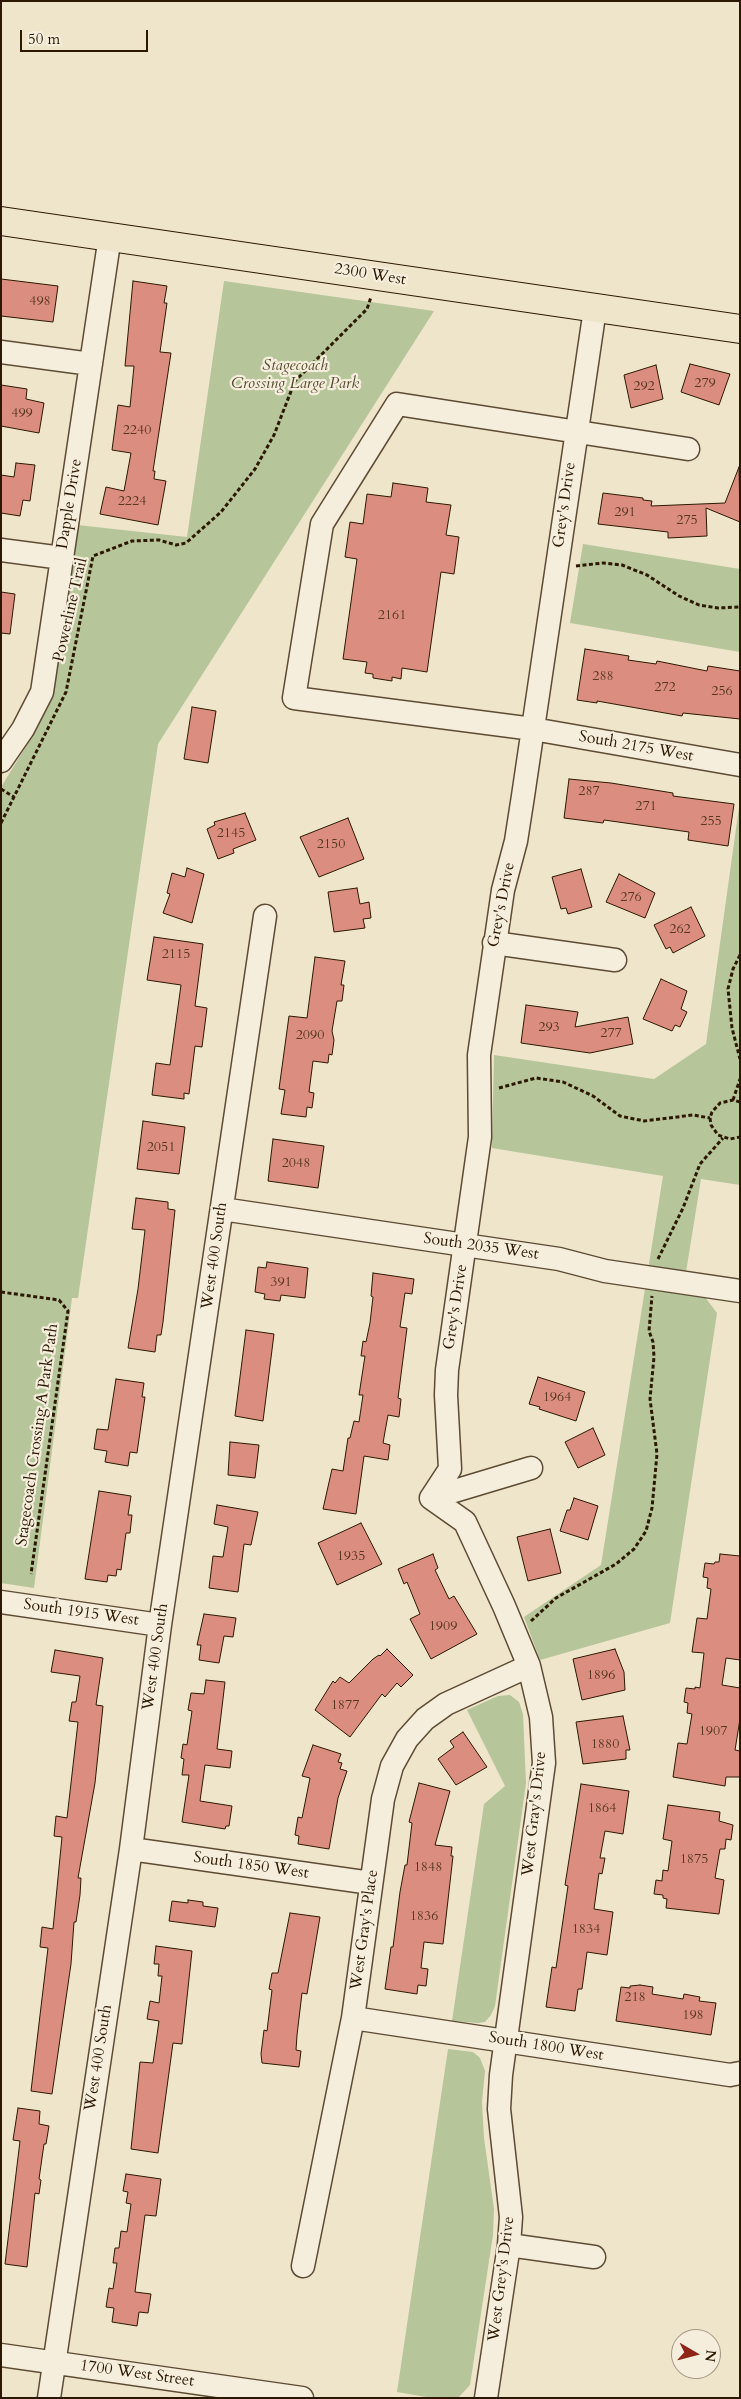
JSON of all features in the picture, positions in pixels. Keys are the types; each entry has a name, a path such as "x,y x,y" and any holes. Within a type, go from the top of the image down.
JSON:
{"main road":[{"name":"2300 West","path":"1,220 740,329"}],"street":[{"name":"Dapple Drive","path":"1,761 23,729 42,692 110,236"},
{"name":"Grey's Drive","path":"430,1498 450,1469 446,1395 447,1370 480,1137 479,1055 503,890 516,841 595,309"},
{"path":"1,352 91,364"},
{"name":"South 2175 West","path":"576,433 397,404 322,524 294,698 533,729 740,765"},
{"path":"576,433 688,449"},
{"path":"1,550 62,558"},
{"name":"West 400 South","path":"49,2398 131,1849 160,1625 265,916"},
{"path":"494,943 614,960"},
{"name":"South 2035 West","path":"222,1209 559,1259 605,1271 740,1291"},
{"path":"430,1498 531,1468"},
{"name":"West Gray's Drive","path":"430,1498 465,1522 528,1666 541,1717 544,1763 506,2041"},
{"name":"South 1915 West","path":"1,1602 160,1625"},
{"name":"West Gray's Place","path":"303,2266 353,2018 383,1799 392,1766 407,1739 425,1720 446,1704 528,1666"},
{"name":"South 1850 West","path":"131,1849 371,1883"},
{"name":"South 1800 West","path":"353,2018 730,2075 740,2073"},
{"name":"West Grey's Drive","path":"486,2398 509,2245 511,2218 499,2109 506,2041"},
{"path":"509,2245 594,2258"},
{"name":"1700 West Street","path":"1,2355 302,2398"}],"path":[{"name":"Powerline Trail","path":"1,823 66,692 93,556 132,541 159,540 186,544 221,512 256,469 274,435 295,381 367,309 371,296"},
{"path":"574,567 602,563 622,565 647,575 679,596 699,605 718,608 740,607"},
{"path":"1,789 14,797"},
{"path":"740,955 733,968 728,989 732,1028 740,1059"},
{"path":"499,1088 536,1078 563,1082 593,1096 620,1116 644,1121 693,1115 710,1118"},
{"path":"733,1100 740,1079"},
{"path":"740,1102 733,1100 720,1103 712,1112 710,1118 714,1130 723,1138 740,1137"},
{"path":"656,1267 683,1208 700,1164 723,1138"},
{"name":"Stagecoach Crossing A Park Path","path":"1,1292 59,1300 68,1311 31,1574"},
{"path":"527,1625 556,1598 616,1564 634,1549 646,1531 652,1508 657,1454 650,1399 654,1357 653,1342 649,1331 652,1295"}],"green space":[{"name":"Stagecoach Crossing Large Park","path":"224,281 434,311 158,744 78,1298 72,1298 34,1588 1,1583 1,787 38,727 58,665 77,525 187,537"},
{"path":"583,544 740,569 740,652 570,623"},
{"path":"740,800 740,1185 701,1179 686,1272 717,1313 670,1623 540,1660 524,1617 601,1565 663,1176 492,1148 494,1055 654,1079 706,1044"},
{"path":"510,1695 519,1702 523,1714 526,1783 495,2006 485,2022 452,2021 484,1804 505,1786 467,1710 498,1696"},
{"path":"448,2049 473,2052 480,2058 485,2071 482,2102 484,2138 494,2209 493,2235 470,2385 458,2398 432,2398 397,2392"}],"building":[{"path":"1,279 58,286 53,322 1,316"},
{"path":"133,281 167,286 164,303 167,303 160,352 171,353 153,471 155,471 154,479 166,481 158,525 100,514 106,487 124,491 131,453 112,450 118,405 130,407 134,366 125,366"},
{"path":"690,364 730,374 719,405 681,392"},
{"path":"656,365 663,399 631,408 624,375"},
{"path":"1,385 27,389 26,399 44,403 39,433 1,426"},
{"path":"16,463 35,465 30,501 23,500 20,516 1,513 1,475 14,477"},
{"path":"739,467 740,522 706,508 707,536 668,538 668,532 598,524 603,493 643,498 643,500 652,501 651,506 725,503"},
{"path":"393,483 428,488 426,502 451,505 446,535 459,537 454,574 441,572 427,672 402,668 401,679 392,677 392,681 373,678 373,674 365,673 367,662 343,659 357,559 345,557 350,522 363,524 367,494 391,497"},
{"path":"1,592 15,594 10,634 1,633"},
{"path":"585,649 629,656 628,660 656,664 657,661 707,671 708,666 740,671 740,719 683,713 682,716 597,701 597,703 577,700"},
{"path":"192,707 216,711 208,763 184,759"},
{"path":"569,779 611,783 673,793 673,796 734,804 728,846 688,840 689,832 604,820 603,823 564,818"},
{"path":"245,813 256,840 233,849 234,853 218,859 207,829 215,825 214,822"},
{"path":"348,818 364,859 319,877 300,837"},
{"path":"187,868 204,874 192,923 163,913 170,894 167,893 172,873 185,877"},
{"path":"581,869 592,907 568,914 566,908 561,909 552,877"},
{"path":"619,874 655,893 645,918 606,902"},
{"path":"357,888 360,904 369,902 371,918 363,919 365,928 334,932 328,892"},
{"path":"691,907 705,936 673,953 670,947 666,949 654,925"},
{"path":"154,937 203,944 195,1006 207,1008 202,1047 195,1046 189,1094 184,1093 184,1099 152,1095 156,1063 170,1065 181,985 147,980"},
{"path":"315,957 345,961 341,985 344,985 342,1001 337,1001 332,1031 334,1040 332,1055 329,1054 328,1063 313,1061 309,1092 314,1093 312,1108 307,1107 306,1117 281,1114 285,1090 279,1089 289,1016 307,1018"},
{"path":"661,979 687,991 681,1009 687,1012 680,1027 675,1025 672,1031 643,1019"},
{"path":"526,1005 578,1012 575,1027 628,1017 633,1044 590,1053 521,1043"},
{"path":"143,1121 185,1127 179,1174 137,1169"},
{"path":"273,1139 324,1146 318,1188 268,1181"},
{"path":"136,1198 168,1202 168,1209 175,1210 163,1322 161,1335 157,1335 155,1352 128,1348 145,1230 132,1229"},
{"path":"267,1262 308,1268 305,1298 281,1295 280,1301 264,1299 265,1294 255,1292 258,1267 266,1268"},
{"path":"373,1273 414,1279 412,1294 405,1293 400,1327 407,1328 398,1398 401,1399 399,1417 388,1415 383,1443 390,1445 388,1460 364,1456 356,1514 323,1509 332,1469 343,1471 348,1438 350,1438 354,1421 359,1422 363,1395 359,1395 365,1356 361,1356 363,1341 366,1342 370,1323"},
{"path":"246,1330 274,1334 263,1421 235,1416"},
{"path":"538,1377 585,1392 576,1421 529,1404"},
{"path":"116,1379 144,1383 142,1397 145,1397 137,1453 130,1452 128,1466 105,1462 107,1451 94,1449 97,1429 108,1430"},
{"path":"593,1428 605,1455 578,1468 565,1442"},
{"path":"230,1442 259,1445 255,1478 228,1475"},
{"path":"99,1491 131,1496 128,1515 132,1515 130,1533 126,1533 121,1570 117,1569 116,1576 108,1575 107,1582 85,1579"},
{"path":"574,1498 598,1506 588,1540 560,1531 567,1510 570,1510"},
{"path":"217,1505 258,1512 251,1545 244,1544 238,1592 209,1588 213,1556 223,1557 228,1527 214,1524"},
{"path":"361,1523 382,1564 337,1585 318,1543"},
{"path":"550,1529 561,1573 528,1581 517,1537"},
{"path":"433,1554 438,1568 435,1570 449,1599 454,1596 477,1634 431,1659 410,1619 420,1614 407,1582 404,1584 398,1569"},
{"path":"720,1554 740,1556 740,1660 726,1658 722,1685 740,1688 740,1719 735,1750 740,1751 740,1777 726,1777 725,1786 673,1777 678,1743 687,1744 692,1714 687,1713 688,1703 684,1702 686,1688 700,1688 704,1653 692,1652 697,1618 707,1619 711,1589 707,1588 708,1578 703,1577 705,1563 714,1564 719,1562"},
{"path":"204,1614 236,1618 233,1637 224,1636 219,1663 199,1660 201,1645 197,1645"},
{"path":"387,1649 413,1675 401,1687 397,1683 385,1697 382,1694 350,1737 315,1710 333,1681 335,1683 340,1677 349,1683 373,1659 380,1656"},
{"path":"615,1649 624,1672 625,1690 582,1700 573,1659"},
{"path":"55,1650 103,1658 96,1705 103,1706 95,1783 78,1878 81,1878 80,1895 76,1922 74,1922 71,1964 52,2094 31,2091 48,1948 40,1947 42,1927 53,1929 62,1837 54,1836 56,1816 67,1818 78,1722 69,1721 72,1702 76,1702 80,1676 51,1672"},
{"path":"206,1680 225,1682 217,1749 232,1751 230,1768 205,1765 200,1801 232,1806 229,1826 226,1826 225,1829 182,1822 189,1775 182,1775 184,1759 181,1758 183,1744 187,1745 192,1711 188,1710 191,1693 204,1694"},
{"path":"623,1716 630,1750 626,1750 626,1759 583,1764 576,1722"},
{"path":"463,1732 487,1767 456,1785 438,1759 454,1747 450,1741"},
{"path":"313,1745 341,1754 338,1762 342,1763 340,1769 347,1771 338,1798 329,1849 298,1844 299,1836 295,1835 298,1817 302,1818 310,1778 302,1776"},
{"path":"419,1783 450,1791 435,1845 452,1847 451,1856 453,1856 443,1944 424,1942 421,1968 428,1969 426,1986 418,1985 417,1994 385,1989 400,1892 405,1865 407,1865 412,1823 409,1822"},
{"path":"581,1784 629,1791 623,1834 605,1831 600,1858 605,1858 602,1874 599,1873 594,1909 613,1912 607,1955 587,1952 582,1989 578,1989 575,2011 546,2007 552,1967 556,1968 568,1886 565,1885"},
{"path":"668,1805 720,1812 719,1821 733,1825 731,1840 726,1839 725,1849 720,1849 715,1878 724,1880 719,1914 666,1908 667,1899 663,1898 663,1895 654,1894 656,1880 662,1881 663,1870 668,1871 672,1841 663,1839"},
{"path":"188,1900 203,1902 203,1906 218,1908 215,1927 169,1921 172,1901 188,1903"},
{"path":"290,1913 320,1917 307,1994 302,1993 296,2050 301,2051 299,2067 262,2063 261,2054 264,2030 267,2031 272,1990 269,1989 272,1973 278,1973"},
{"path":"156,1946 192,1951 182,2044 173,2043 158,2153 131,2149 140,2062 153,2063 159,2021 147,2019 150,2001 159,2003 162,1976 158,1976 159,1964 154,1964"},
{"path":"630,1986 653,1987 652,1994 683,1999 684,1994 700,1997 699,2001 716,2003 711,2035 616,2021 621,1987 630,1988"},
{"path":"18,2108 40,2111 39,2124 49,2126 46,2144 44,2144 39,2194 35,2193 27,2267 5,2264 20,2141 13,2140"},
{"path":"126,2174 161,2179 156,2216 145,2215 135,2292 151,2294 148,2313 139,2312 137,2326 112,2322 114,2308 106,2307 109,2288 113,2289 117,2263 113,2263 115,2248 119,2248 121,2231 127,2232 131,2204 126,2203 128,2192 123,2191"}]}
